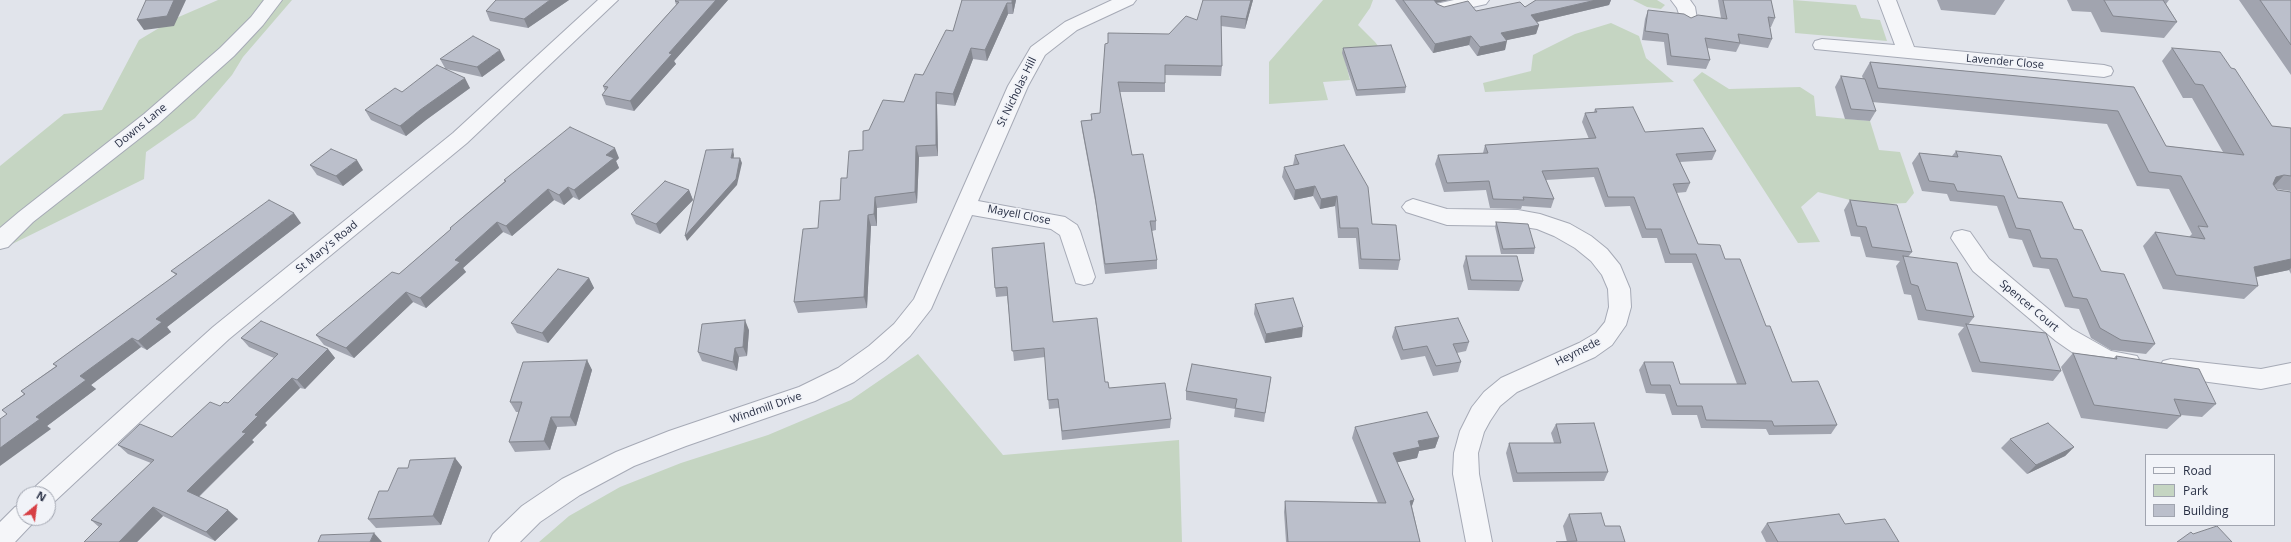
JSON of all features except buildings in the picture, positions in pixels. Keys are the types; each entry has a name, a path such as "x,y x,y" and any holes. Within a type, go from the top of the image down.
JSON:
{"street":[{"name":"Downs Lane","path":"0,241 26,217 151,119 221,57 257,21 272,0"},
{"name":"St Mary's Road","path":"54,486 221,333 460,138 609,0"},
{"name":"St Nicholas Hill","path":"966,206 1018,86 1038,50 1071,26 1127,0"},
{"path":"1442,8 1480,0"},
{"path":"1680,0 1686,7 1688,19"},
{"path":"1887,0 1907,52"},
{"name":"Lavender Close","path":"1822,44 2104,71"},
{"name":"Mayell Close","path":"966,206 1057,222 1069,231 1084,277"},
{"name":"Windmill Drive","path":"502,542 531,514 571,487 625,458 678,438 807,394 846,375 876,353 902,330 922,303 966,206"},
{"name":"Heymede","path":"1414,207 1447,217 1518,218 1540,222 1562,230 1583,242 1599,255 1612,271 1619,288 1620,307 1615,325 1604,339 1587,350 1510,385 1492,399 1481,414 1472,431 1466,453 1466,474 1470,503 1479,542"},
{"name":"Spencer Court","path":"1962,238 1980,265 2064,335 2087,350 2108,360 2261,379 2291,372"},
{"path":"0,540 16,523"}],"green space":[{"path":"218,0 292,0 243,57 232,75 195,118 146,152 144,179 0,250 0,166 64,114 102,110 139,40 174,19"},
{"path":"1323,0 1373,0 1370,8 1358,25 1375,42 1389,60 1343,53 1350,80 1323,82 1328,100 1269,104 1269,62"},
{"path":"1633,0 1657,0 1665,5 1661,9 1647,7"},
{"path":"1793,0 1856,5 1861,18 1880,20 1887,41 1795,33"},
{"path":"1611,23 1639,36 1646,58 1674,82 1485,92 1483,83 1531,71 1533,55 1575,34"},
{"path":"1702,72 1729,89 1800,87 1814,96 1816,116 1870,121 1879,150 1900,152 1914,193 1906,203 1870,205 1818,192 1801,207 1820,242 1798,243 1693,80"},
{"path":"918,354 1003,455 1179,440 1182,542 539,542 569,516 620,487 681,463 768,435 851,400"}]}
